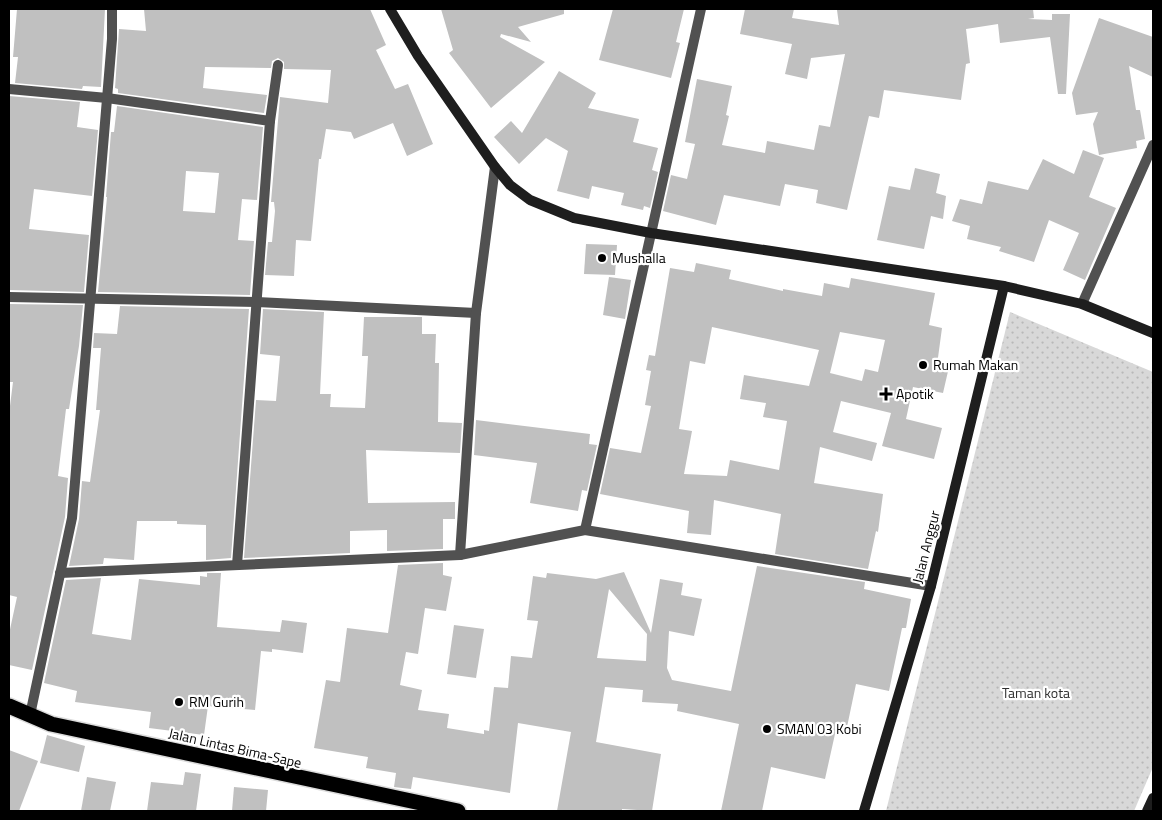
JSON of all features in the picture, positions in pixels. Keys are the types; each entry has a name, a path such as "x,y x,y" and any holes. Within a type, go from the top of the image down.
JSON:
{"highway":[{"name":"Jalan Lintas Bima-Sape","path":"9,706 60,726 458,811"}],"street":[{"path":"30,715 72,518 112,39 112,9"},
{"path":"390,9 418,56 495,167 510,185 530,200 574,218 652,233 1004,286 1082,304 1153,332"},
{"path":"585,530 702,9"},
{"path":"237,565 246,423 270,121 278,65"},
{"path":"9,89 107,98 270,121"},
{"path":"1082,304 1153,145"},
{"path":"460,554 476,313 495,167"},
{"name":"Jalan Anggur","path":"864,811 931,586 1004,286"},
{"path":"9,297 257,302 476,313"},
{"path":"60,573 460,554 585,530 931,586"},
{"path":"1147,811 1153,798"}],"green space":[{"name":"Taman kota","path":"1010,312 1153,372 1153,767 1134,811 886,811"}],"building":[{"path":"17,9 105,9 101,87 83,86 82,89 15,83 18,57 13,57"},
{"path":"144,9 370,9 386,45 376,50 395,89 408,84 433,144 407,156 393,123 354,139 351,132 326,129 321,159 319,159 311,241 296,240 294,276 265,275 268,242 272,242 275,211 274,202 271,202 280,97 328,103 331,70 284,69 284,62 278,58 272,61 271,68 205,67 203,88 267,95 264,113 118,93 118,89 115,88 119,29 146,31"},
{"path":"441,9 564,9 564,14 518,27 531,42 501,34 500,37 545,62 491,108 449,53 453,50"},
{"path":"613,9 684,9 676,42 680,43 671,78 599,60"},
{"path":"745,9 794,9 792,18 839,25 837,10 841,9 1033,9 1034,18 1028,19 1052,20 1052,14 1070,14 1066,94 1058,94 1050,37 1000,43 998,24 966,29 970,63 966,64 961,100 884,90 879,118 869,116 847,210 816,203 818,190 785,184 780,206 724,195 716,225 663,211 671,175 687,179 695,144 685,142 697,79 732,86 726,115 729,116 722,145 765,153 767,141 814,150 819,125 830,127 845,54 811,58 807,79 785,74 792,44 740,34"},
{"path":"1099,18 1153,37 1153,77 1129,66 1136,110 1140,110 1145,139 1136,141 1137,148 1099,155 1093,124 1098,112 1076,115 1072,93"},
{"path":"559,71 596,93 588,108 639,119 633,142 658,148 652,170 658,172 650,208 644,206 643,210 621,205 624,193 592,186 589,199 557,191 568,151 546,138 519,164 494,137 511,121 522,133"},
{"path":"9,96 80,102 77,127 98,130 92,196 34,189 29,229 89,235 84,292 9,290"},
{"path":"117,106 263,127 257,200 242,199 238,240 254,241 250,295 98,292 111,132 114,132","holes":["186,171 219,173 215,213 183,211"]},
{"path":"1083,150 1104,158 1089,197 1116,208 1085,280 1063,270 1079,233 1049,220 1034,262 999,251 1001,247 967,239 970,226 952,221 960,199 982,204 988,181 1028,190 1043,159 1074,174"},
{"path":"915,168 940,174 936,193 946,196 943,219 931,216 924,249 877,240 889,186 910,190"},
{"path":"586,244 617,245 615,275 584,274"},
{"path":"696,263 731,270 729,279 783,291 783,289 822,296 824,283 849,288 851,278 935,293 929,325 942,328 937,365 949,367 943,393 913,387 906,419 942,428 934,459 882,446 891,413 841,401 833,432 877,443 872,461 820,447 814,483 883,494 878,532 876,531 868,569 775,554 781,514 714,500 711,535 687,533 689,511 600,494 610,448 641,453 651,406 645,405 651,371 646,370 649,355 655,356 670,268 694,272","holes":["712,327 819,350 809,386 744,375 740,399 766,403 763,417 787,421 779,470 730,460 727,476 684,474 692,431 679,429 690,361 705,364","840,332 885,340 878,372 865,369 862,381 830,373"]},
{"path":"609,277 631,280 625,319 603,315"},
{"path":"9,304 83,305 79,346 69,409 66,409 58,476 68,478 65,517 32,670 9,665 9,634 17,597 9,595 9,414 13,382 9,382"},
{"path":"120,306 249,309 231,558 206,560 206,525 177,524 177,521 137,521 134,560 104,558 103,564 69,566 79,519 82,481 90,482 100,410 96,410 101,348 93,348 94,333 117,334"},
{"path":"263,309 324,312 320,394 331,394 330,407 365,408 368,356 362,356 364,317 422,317 422,334 436,334 435,363 439,363 438,422 462,423 460,453 366,450 368,503 455,502 455,519 443,519 443,549 387,551 387,530 350,531 350,553 244,558 256,400 276,401 280,356 260,354"},
{"path":"476,420 590,434 589,444 597,445 587,491 582,490 578,511 530,503 537,463 474,455"},
{"path":"443,563 443,575 452,577 446,611 425,608 418,654 406,652 400,685 422,690 418,710 449,714 447,728 484,734 484,730 489,731 494,687 508,688 511,656 532,658 538,621 527,620 533,576 546,578 547,573 596,579 624,572 651,633 660,579 683,583 681,595 702,599 694,636 669,631 667,668 672,680 731,691 757,566 865,582 864,589 911,599 906,628 902,628 889,691 856,684 847,727 837,725 825,779 771,767 762,811 721,811 739,724 677,711 678,704 642,702 643,690 605,687 596,742 661,754 652,811 622,809 622,811 557,811 571,732 518,723 510,793 413,777 411,789 394,787 396,773 366,768 368,757 314,748 326,680 340,682 347,628 388,633 398,565","holes":["609,589 647,634 646,661 597,658"]},
{"path":"207,573 221,573 217,627 280,632 282,620 307,623 303,653 272,649 272,652 261,651 255,710 208,706 204,735 149,728 151,712 75,702 77,691 44,683 66,580 101,578 92,634 131,640 139,579 200,585 200,576 207,577"},
{"path":"454,625 484,629 476,678 447,674"},
{"path":"47,735 85,746 79,772 40,763"},
{"path":"9,750 38,761 19,811 9,811"},
{"path":"185,772 201,774 196,811 147,811 151,782 183,785"},
{"path":"87,777 116,782 110,811 81,811"},
{"path":"234,787 268,790 266,811 232,811"}],"place":[{"name":"Mushalla","path":"602,258"},
{"name":"Rumah Makan","path":"923,365"},
{"name":"Apotik","path":"886,394"},
{"name":"RM Gurih","path":"179,702"},
{"name":"SMAN 03 Kobi","path":"767,729"}]}
